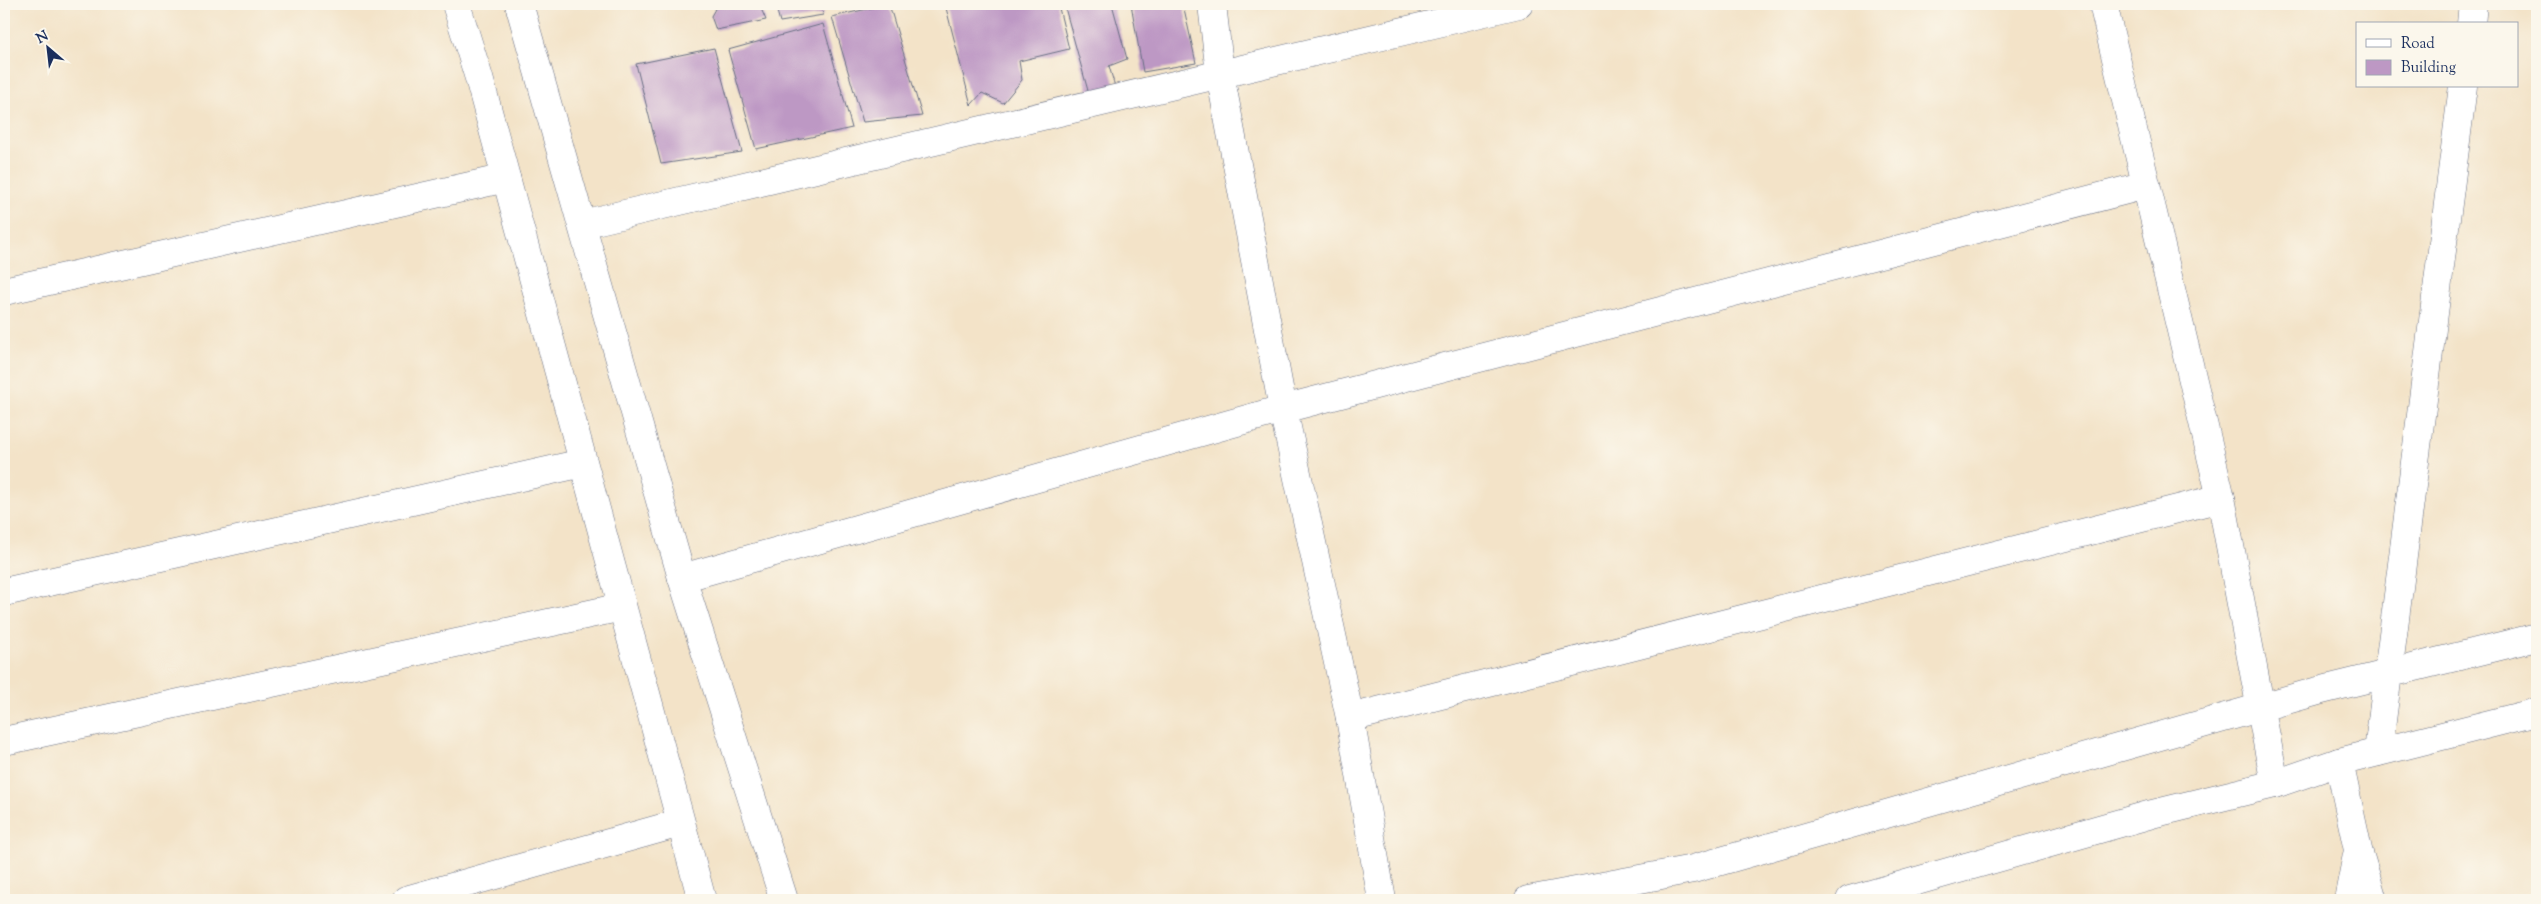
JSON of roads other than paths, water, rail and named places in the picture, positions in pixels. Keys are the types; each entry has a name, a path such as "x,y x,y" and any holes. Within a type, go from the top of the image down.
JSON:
{"street":[{"path":"456,4 506,178 702,900"},
{"path":"519,4 682,578 784,900"},
{"path":"1212,4 1220,74 1283,409 1350,718 1382,900"},
{"path":"582,224 1519,4"},
{"path":"2103,4 2221,498 2275,784"},
{"path":"2471,22 2473,4"},
{"path":"2378,752 2463,88"},
{"path":"4,291 506,178"},
{"path":"682,578 1283,409 2146,185"},
{"path":"4,592 583,463"},
{"path":"1350,718 2221,498"},
{"path":"4,741 622,607"},
{"path":"1528,900 1693,869 2318,691 2537,637"},
{"path":"1850,900 2152,814 2275,784 2339,762 2537,712"},
{"path":"2339,762 2358,850 2373,900"},
{"path":"406,900 680,823"},
{"path":"2348,900 2358,850"}]}
